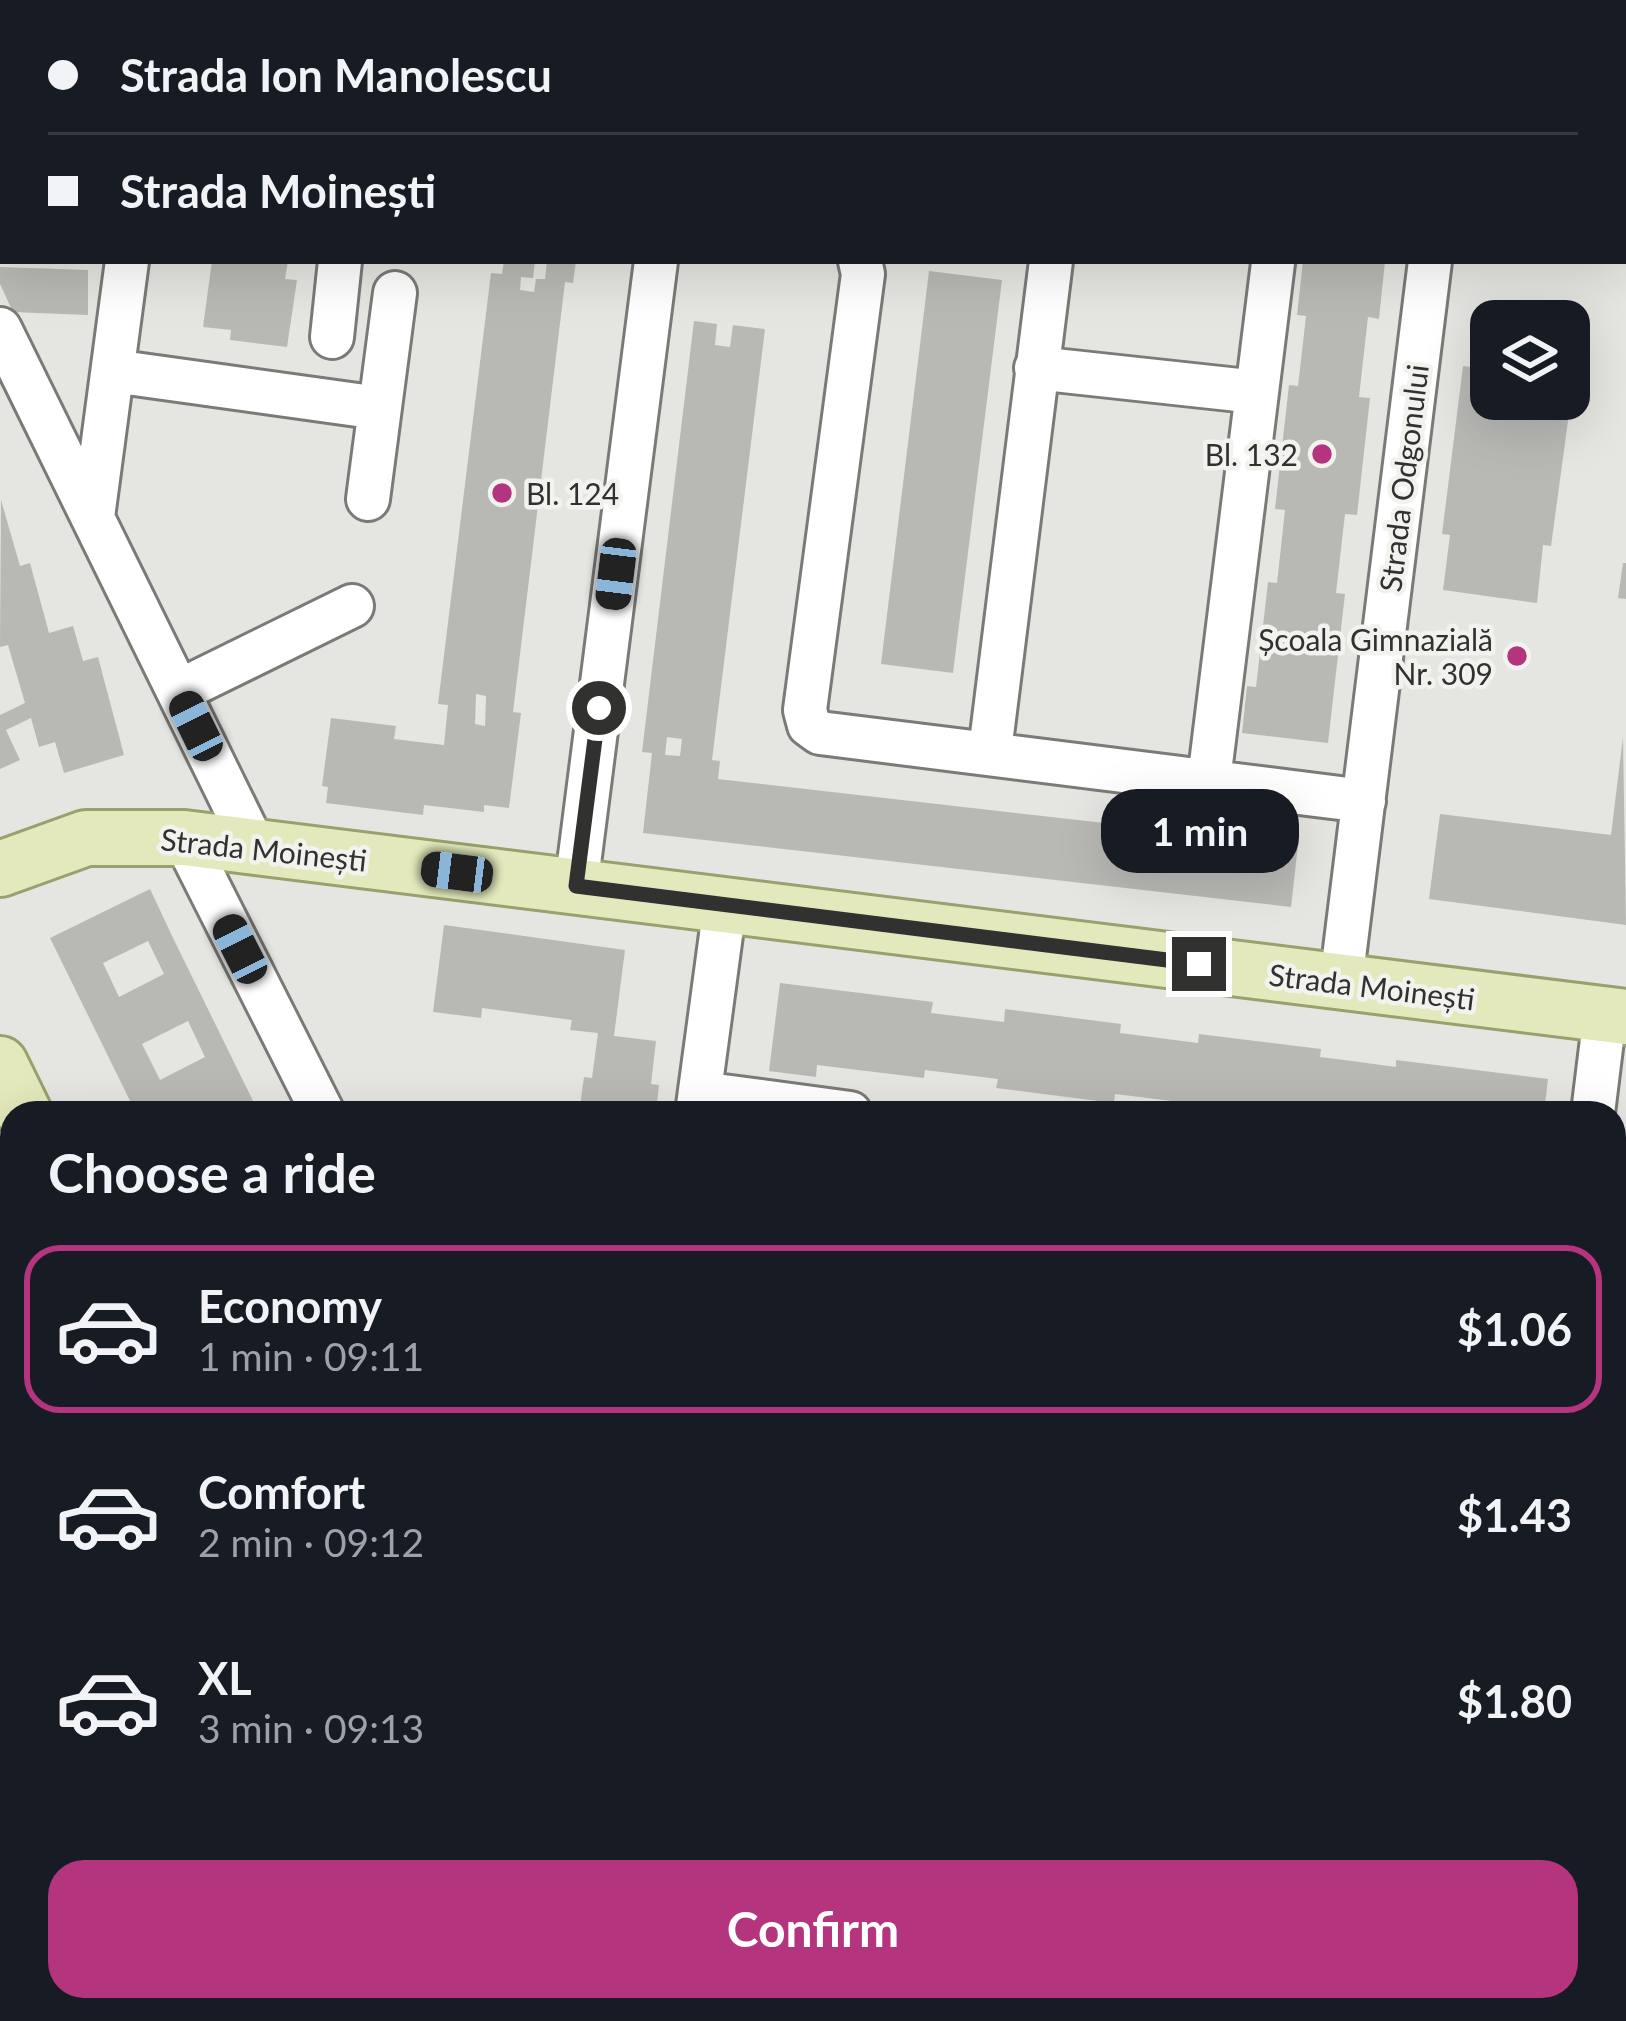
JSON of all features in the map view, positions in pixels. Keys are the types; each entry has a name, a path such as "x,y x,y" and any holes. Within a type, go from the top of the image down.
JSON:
{"main road":[{"path":"0,823 111,835"},
{"name":"Strada Moinești","path":"0,869 54,845 111,835 184,838 1616,1016"},
{"path":"0,1064 18,1101"}],"street":[{"path":"93,517 127,264"},
{"path":"332,337 340,264"},
{"path":"576,886 656,264"},
{"path":"861,264 805,710 809,725 820,733 1364,801"},
{"path":"989,751 1051,264"},
{"path":"1209,780 1273,264"},
{"name":"Strada Odgonului","path":"1342,982 1430,264"},
{"path":"368,500 394,293"},
{"path":"0,329 254,846"},
{"path":"1036,368 1257,392"},
{"path":"112,371 379,408"},
{"path":"179,691 352,606"},
{"path":"184,838 317,1101"},
{"path":"699,1101 725,905"},
{"name":"Strada Moinești","path":"1596,1101 1616,1016"}],"building":[{"path":"212,264 288,264 285,279 297,280 287,347 230,340 231,330 203,327"},
{"name":"Bl. 124","path":"504,264 535,264 533,278 521,277 520,290 534,292 536,279 545,279 547,264 576,264 573,283 565,282 513,712 521,713 509,808 484,805 484,812 424,805 423,815 326,803 328,787 322,786 331,718 396,726 394,739 444,745 448,705 438,704 491,273 502,274","holes":["476,694 486,696 485,726 475,724"]},
{"name":"Bl. 132","path":"1303,264 1385,264 1379,319 1368,317 1359,397 1370,398 1357,515 1345,514 1336,593 1345,594 1328,743 1242,733 1247,686 1256,687 1268,582 1277,583 1285,510 1275,509 1289,385 1298,386 1306,316 1297,315"},
{"path":"0,267 88,270 88,315 13,312 0,284"},
{"path":"929,271 1002,280 953,673 881,664"},
{"path":"694,321 717,324 715,345 730,347 733,325 765,329 712,760 720,761 718,779 1298,845 1291,907 643,833 652,753 642,752","holes":["667,737 682,739 680,756 665,755"]},
{"path":"1463,366 1470,367 1470,420 1568,420 1551,546 1543,545 1537,603 1443,590 1450,535 1442,534"},
{"path":"1,500 20,566 30,563 49,633 73,626 83,661 98,657 124,755 64,773 55,742 39,747 31,718 6,730 20,760 0,769 0,715 25,703 8,645 0,647"},
{"path":"1626,563 1626,599 1618,598"},
{"path":"1623,737 1626,925 1429,899 1440,814 1611,835"},
{"path":"150,889 253,1101 130,1101 50,938","holes":["148,941 164,974 119,997 103,963","188,1021 205,1057 160,1080 142,1044"]},
{"path":"444,925 625,950 614,1036 656,1041 651,1084 659,1085 657,1101 581,1101 584,1077 592,1078 598,1033 570,1030 572,1020 482,1008 481,1018 433,1012"},
{"path":"780,983 933,1002 931,1013 1004,1022 1005,1009 1121,1024 1120,1033 1198,1043 1199,1034 1321,1049 1320,1057 1396,1067 1396,1060 1548,1079 1545,1101 1172,1101 1115,1094 1114,1101 1098,1101 996,1088 998,1079 925,1070 924,1078 817,1065 816,1077 769,1071"}],"place":[{"name":"Bl. 132","path":"1322,454"},
{"name":"Bl. 124","path":"502,493"},
{"name":"Școala Gimnazială Nr. 309","path":"1517,656"}],"route":[{"path":"599,708 576,886 1199,964"}]}
